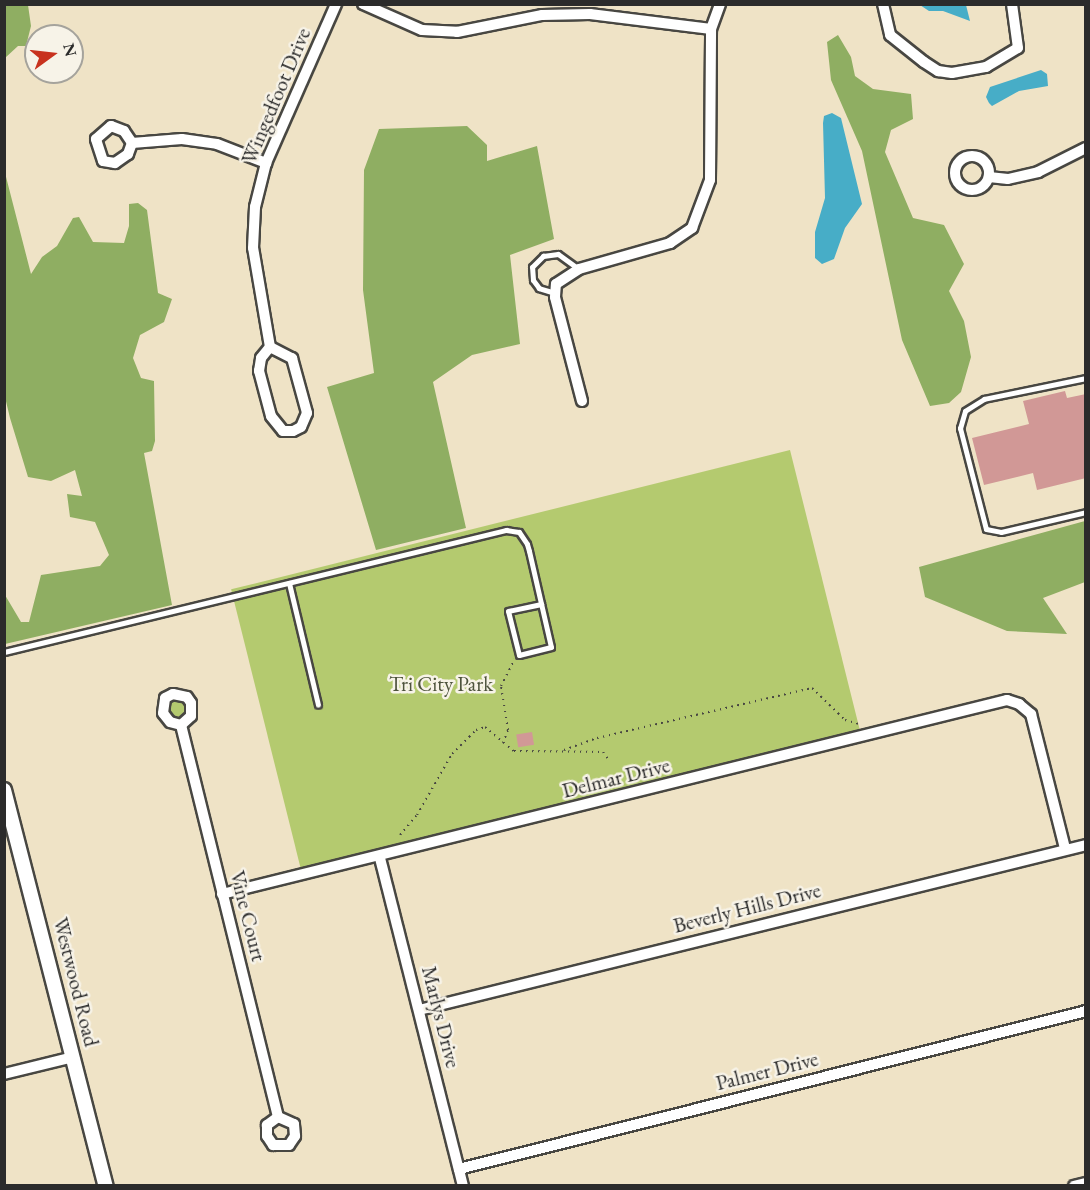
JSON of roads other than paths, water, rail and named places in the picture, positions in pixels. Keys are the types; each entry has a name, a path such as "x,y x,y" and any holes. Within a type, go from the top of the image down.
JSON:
{"street":[{"name":"Wingedfoot Drive","path":"270,347 253,248 255,207 266,163 336,4"},
{"path":"363,4 422,30 458,32 542,15 590,14 711,29"},
{"path":"582,401 555,293 556,284 579,269 670,243 692,228 710,180 711,29 720,4"},
{"path":"883,4 890,35 931,66 952,73 986,67 1018,48 1012,4"},
{"path":"132,143 194,141 217,144 266,163"},
{"path":"989,177 1008,179 1038,172 1086,148"},
{"path":"270,347 292,358 307,413 306,421 293,431 283,431 276,426 268,405 259,371 261,357 270,347"},
{"name":"Delmar Drive","path":"222,894 380,858 998,701 1019,704 1031,714 1065,848"},
{"name":"Vine Court","path":"181,725 278,1117"},
{"name":"Westwood Road","path":"4,790 8,818 106,1185"},
{"name":"Beverly Hills Drive","path":"419,1010 1065,848 1086,845"},
{"name":"Marlys Drive","path":"380,858 463,1185"},
{"name":"Palmer Drive","path":"459,1169 1086,1011"},
{"path":"4,1074 73,1057"},
{"path":"1074,1185 1086,1183"}],"lane":[{"path":"555,293 539,288 532,280 532,267 543,256 558,254 579,269"},
{"path":"1086,378 984,399 965,411 960,428 986,529 1001,532 1086,512"},
{"path":"4,652 514,530 527,544 541,604 551,647 519,655 508,611 541,604"},
{"path":"289,583 318,705"}],"water":[{"path":"920,5 966,5 970,21 943,11 929,11"},
{"path":"1041,70 1047,74 1048,86 1019,91 992,106 989,103 986,97 990,87"},
{"path":"832,113 841,118 862,204 845,228 834,259 822,264 815,258 815,232 825,198 824,116"}],"park label":[{"name":"Tri City Park","path":"441,684"}]}
